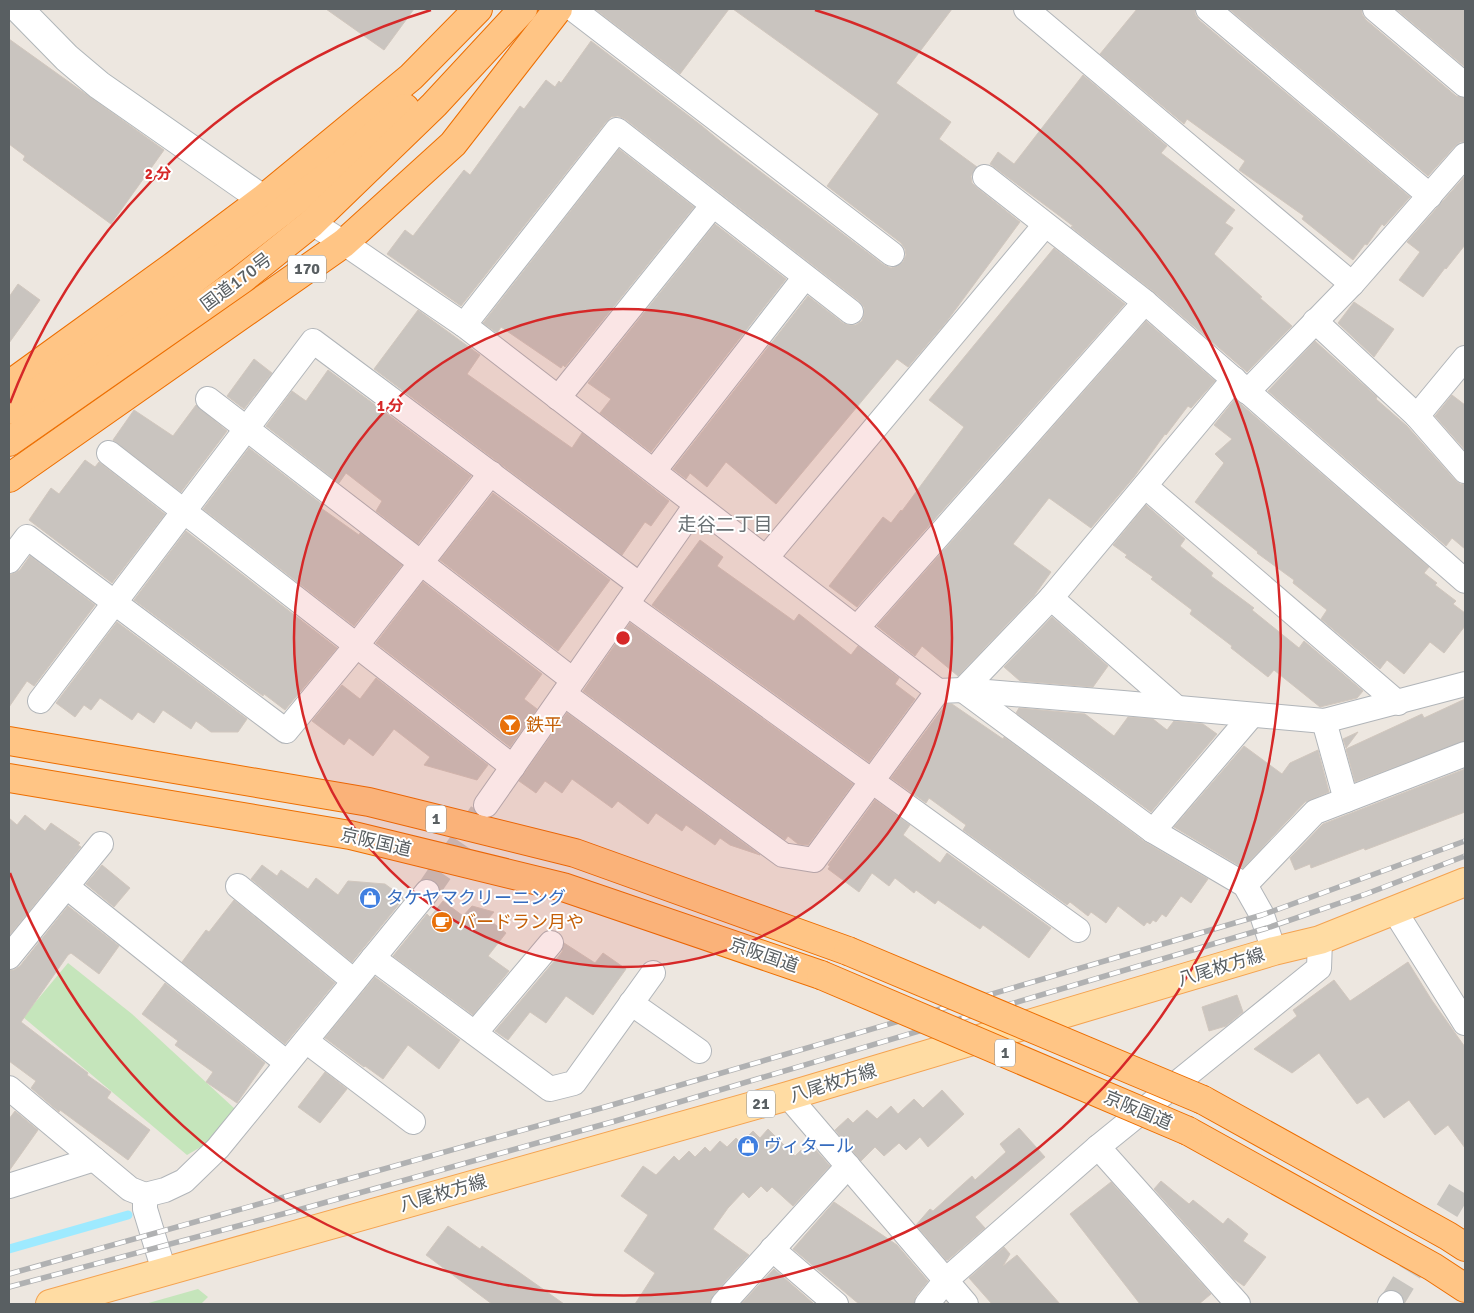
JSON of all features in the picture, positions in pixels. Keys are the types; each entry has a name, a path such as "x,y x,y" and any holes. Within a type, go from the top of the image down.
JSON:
{"highway":[{"path":"9,410 96,353 272,206 411,77 478,9"},
{"path":"9,385 175,265 341,165 432,84 504,16 519,9"},
{"name":"国道170号","path":"9,442 241,280 312,223 434,105 523,9"},
{"name":"170","path":"9,478 344,243 453,144 558,9"},
{"name":"京阪国道","path":"9,741 368,802 566,851 848,951 1203,1100 1465,1247"},
{"name":"京阪国道","path":"9,778 350,836 563,886 821,975 1188,1131 1433,1267 1465,1288"}],"main road":[{"name":"八尾枚方線","path":"50,1304 788,1096 1274,951 1320,940 1465,882"}],"street":[{"path":"19,9 67,58 99,85 272,206"},
{"path":"573,9 892,254"},
{"path":"1026,9 1352,284"},
{"path":"1208,9 1430,196"},
{"path":"1374,9 1465,84"},
{"path":"464,325 617,130 851,312"},
{"path":"964,690 1051,598 1145,486 1240,386 1315,321 1352,284 1465,155"},
{"path":"984,177 1145,302 1465,581"},
{"path":"558,398 713,205"},
{"path":"312,223 464,325 938,691 964,690 1324,722 1465,684"},
{"path":"766,558 1045,225"},
{"path":"654,471 805,277"},
{"path":"857,628 1145,302"},
{"path":"1315,321 1417,416 1465,471"},
{"path":"40,701 312,341 491,474 634,594 872,781 1078,930"},
{"path":"1417,416 1465,358"},
{"path":"208,399 421,563 568,687 783,855 814,860 938,691"},
{"path":"109,454 513,767"},
{"path":"9,561 27,537 286,731 356,646 491,474"},
{"path":"1145,486 1398,703"},
{"path":"486,805 696,504"},
{"path":"1051,598 1177,708"},
{"path":"964,690 1153,831 1245,885 1262,915 1274,951"},
{"path":"1153,831 1252,715"},
{"path":"1324,722 1346,800"},
{"path":"1245,885 1315,812 1465,754"},
{"path":"9,957 101,844"},
{"path":"66,886 288,1063"},
{"path":"238,886 354,981"},
{"path":"9,1088 130,1189 145,1194 165,1190 184,1181 218,1148 428,892"},
{"path":"1394,910 1465,1023"},
{"path":"927,1304 946,1280 1098,1147 1318,968 1320,940"},
{"path":"475,1033 551,943"},
{"path":"373,958 550,1089 574,1084 653,973"},
{"path":"631,1003 699,1051"},
{"path":"306,1041 414,1122"},
{"path":"788,1096 966,1304"},
{"path":"1098,1147 1238,1304"},
{"path":"9,1186 94,1159"},
{"path":"723,1304 848,1166"},
{"path":"145,1194 145,1209 164,1271"},
{"path":"772,1250 836,1304"}],"green space":[{"path":"68,963 132,1014 235,1109 206,1144 187,1155 23,1017"},
{"path":"198,1289 208,1297 201,1304 145,1304"}],"building":[{"path":"326,9 414,9 384,50"},
{"path":"595,9 729,9 680,74"},
{"path":"733,9 952,9 896,83 951,122 939,139 977,167 971,176 972,183 1020,222 947,321 908,367 897,359 776,504 726,462 707,487 690,473 686,479 673,469 808,296 843,323 849,325 856,325 862,321 864,307 859,301 625,119 618,116 611,117 606,122 461,306 387,254 405,230 413,236 464,170 470,175 520,106 524,109 546,80 555,87 559,81 561,83 591,41 884,265 891,268 898,266 903,262 906,255 901,243 827,186 879,114"},
{"path":"1137,9 1195,9 1195,14 1199,20 1410,197 1384,226 1382,224 1353,260 1302,219 1304,216 1239,170 1245,161 1187,119 1184,124 1100,54"},
{"path":"1229,9 1362,9 1362,14 1366,20 1456,96 1465,98 1465,142 1460,142 1455,146 1428,176"},
{"path":"1396,9 1465,9 1465,67"},
{"path":"9,39 164,150 111,224 23,160 25,156 9,144"},
{"path":"1083,75 1167,146 1161,153 1235,210 1225,223 1233,228 1214,254 1292,326 1247,372 1154,292 1071,227 1073,226 990,164 998,152 1014,164"},
{"path":"619,149 694,207 565,367 563,365 561,368 501,327 497,333 483,323"},
{"path":"1465,176 1465,245 1423,297 1399,280 1420,252 1407,242"},
{"path":"715,224 786,279 651,452 600,413 611,399 588,383"},
{"path":"1054,248 1125,304 857,607 829,586 883,517 891,523 902,511 964,427 929,400"},
{"path":"18,284 40,300 9,343 9,297"},
{"path":"1354,302 1394,329 1374,357 1338,323"},
{"path":"418,310 480,355 467,374 572,448 582,433 669,501 651,526 645,522 622,555 374,369"},
{"path":"1146,321 1215,381 1191,408 1188,406 1134,477 1091,528 1049,498 1013,544 1051,572 1034,596 958,676 922,646 915,656 877,626"},
{"path":"1315,341 1407,426 1455,480 1460,484 1465,484 1465,549 1452,538 1446,546 1268,391"},
{"path":"254,359 272,373 244,409 227,396"},
{"path":"328,370 471,476 418,544 376,511 382,501 346,473 339,483 266,426 292,391 306,401"},
{"path":"1452,395 1465,405 1465,450 1435,416"},
{"path":"1235,399 1429,567 1424,573 1437,583 1435,585 1456,601 1453,604 1465,613 1465,626 1444,653 1430,642 1404,674 1387,660 1380,669 1321,619 1327,610 1293,583 1294,580 1257,553 1195,502 1224,463 1215,454 1232,439 1214,425"},
{"path":"196,405 227,431 181,492 113,440 134,410 173,436"},
{"path":"249,448 323,505 321,508 359,535 360,533 402,565 354,626 203,509"},
{"path":"85,460 95,467 99,462 165,514 112,583 29,520 51,488 59,494"},
{"path":"493,493 610,580 558,651 440,560"},
{"path":"1146,505 1185,539 1180,546 1213,573 1211,576 1254,608 1252,610 1299,648 1304,641 1363,691 1357,698 1320,707 1274,670 1268,677 1190,614 1192,610 1151,579 1153,577 1125,557 1127,555 1113,545"},
{"path":"186,531 337,648 285,710 264,694 263,696 134,600"},
{"path":"700,540 723,557 717,566 794,621 799,614 851,655 858,646 899,678 895,684 915,699 869,762 652,605"},
{"path":"30,556 95,605 34,686 27,681 9,707 9,575 20,570"},
{"path":"423,582 542,674 524,699 537,709 510,747 376,643"},
{"path":"1052,617 1108,666 1093,687 1020,681 1004,667"},
{"path":"117,622 247,719 238,732 211,732 196,721 191,729 163,710 154,723 138,712 132,720 100,698 91,710 84,705 75,717 56,703"},
{"path":"630,623 853,784 808,845 798,844 788,836 785,840 583,691"},
{"path":"376,678 488,765 477,780 424,765 430,757 394,729 373,756 349,738 344,745 312,721 342,685 360,699"},
{"path":"1465,699 1465,741 1355,782 1346,749 1422,714 1424,718"},
{"path":"946,704 952,704 1003,739 1004,737 1145,842 1208,879 1191,903 1181,896 1166,917 1162,914 1156,922 1153,920 1150,924 1147,922 1144,926 1118,906 1106,923 1091,912 1088,916 1070,902 1067,905 963,830 966,825 929,798 926,803 891,778"},
{"path":"1019,708 1085,714 1114,736 1128,717 1153,719 1167,730 1174,721 1203,724 1217,734 1151,812 1016,713"},
{"path":"567,713 760,855 730,845 720,838 715,845 686,825 682,831 656,813 648,824 618,801 612,808 572,779 562,793 545,781 536,793 519,781"},
{"path":"1358,732 1346,748 1343,739"},
{"path":"1244,746 1282,774 1290,763 1318,750 1329,792 1305,802 1243,868 1174,827"},
{"path":"1465,769 1465,812 1365,850 1364,848 1311,868 1310,864 1295,870 1290,858 1323,824"},
{"path":"875,800 910,825 903,835 940,863 947,853 1051,928 1029,958 983,925 980,929 938,900 935,904 916,890 914,893 895,878 889,886 872,873 859,892 828,869 830,866 828,865"},
{"path":"25,815 45,831 51,823 80,843 78,845 81,847 9,936 9,818 17,825"},
{"path":"102,865 130,888 114,907 86,884"},
{"path":"262,865 277,876 281,870 308,889 316,878 338,895 348,881 385,884 404,898 352,962 251,879"},
{"path":"234,900 335,983 285,1044 182,962 206,930 209,932"},
{"path":"443,901 463,916 472,906 494,912 488,919 506,933 488,956 509,971 473,1015 393,956 427,914 430,917"},
{"path":"68,906 119,946 99,974 71,953 68,955 21,1022 111,1092 107,1098 150,1130 128,1160 60,1110 59,1112 31,1088 36,1081 9,1061 9,970 14,970 20,966"},
{"path":"564,943 595,963 603,953 626,969 593,1015 566,996 546,1023 530,1012 508,1040 495,1031 562,952"},
{"path":"1408,962 1431,999 1465,1047 1465,1148 1448,1125 1435,1135 1409,1100 1384,1118 1368,1097 1357,1104 1319,1053 1292,1073 1254,1049 1297,1016 1293,1010 1334,980 1350,1001"},
{"path":"375,977 460,1040 439,1069 408,1045 383,1079 325,1038"},
{"path":"165,983 265,1063 237,1103 206,1082 213,1072 175,1045 178,1041 142,1014"},
{"path":"1237,995 1243,1012 1226,1026 1209,1031 1202,1007"},
{"path":"325,1072 347,1089 320,1123 298,1107"},
{"path":"942,1090 964,1114 928,1147 920,1137 906,1150 899,1143 884,1156 875,1147 861,1161 835,1130 848,1118 853,1123 867,1110 877,1119 891,1106 898,1114 914,1099 923,1108"},
{"path":"15,1111 38,1130 9,1171 9,1119"},
{"path":"1019,1128 1045,1157 975,1217 985,1228 946,1260 916,1225 930,1209 933,1211 972,1176 975,1180 1006,1152 1000,1144"},
{"path":"768,1129 795,1156 801,1150 807,1156 815,1149 830,1166 793,1206 772,1187 767,1192 761,1186 749,1198 743,1192 728,1208 713,1229 749,1255 713,1295 710,1304 635,1304 655,1273 624,1251 648,1215 621,1196 643,1166 656,1175 674,1156 679,1161 689,1151 695,1157 705,1147 710,1152 720,1141 727,1147 736,1138 741,1143 753,1131 760,1138"},
{"path":"1161,1181 1189,1204 1193,1200 1223,1224 1228,1218 1248,1234 1243,1241 1266,1257 1244,1286 1234,1279 1154,1189"},
{"path":"1111,1182 1211,1294 1199,1304 1140,1304 1070,1214"},
{"path":"834,1202 897,1245 928,1281 916,1296 914,1304 859,1304 793,1249"},
{"path":"448,1226 480,1249 482,1246 564,1304 492,1304 426,1255"},
{"path":"1004,1247 1010,1254 1003,1266 1017,1255 1060,1304 992,1304 969,1278"},
{"path":"774,1269 813,1303 741,1304"}],"waterway":[{"path":"9,1249 128,1215"}],"tunnel":[{"path":"427,892 481,813"},
{"path":"1391,1303 1465,1181"}],"railway":[{"path":"9,1274 605,1107 1262,915 1465,841"},
{"path":"9,1287 309,1207 612,1122 1267,928 1366,894 1465,856"}],"place":[{"name":"鉄平","path":"510,725"},
{"name":"タケヤマクリーニング","path":"370,898"},
{"name":"バードラン月や","path":"442,922"},
{"name":"ヴィタール","path":"748,1146"}],"district":[{"name":"走谷二丁目","path":"725,525"}]}
